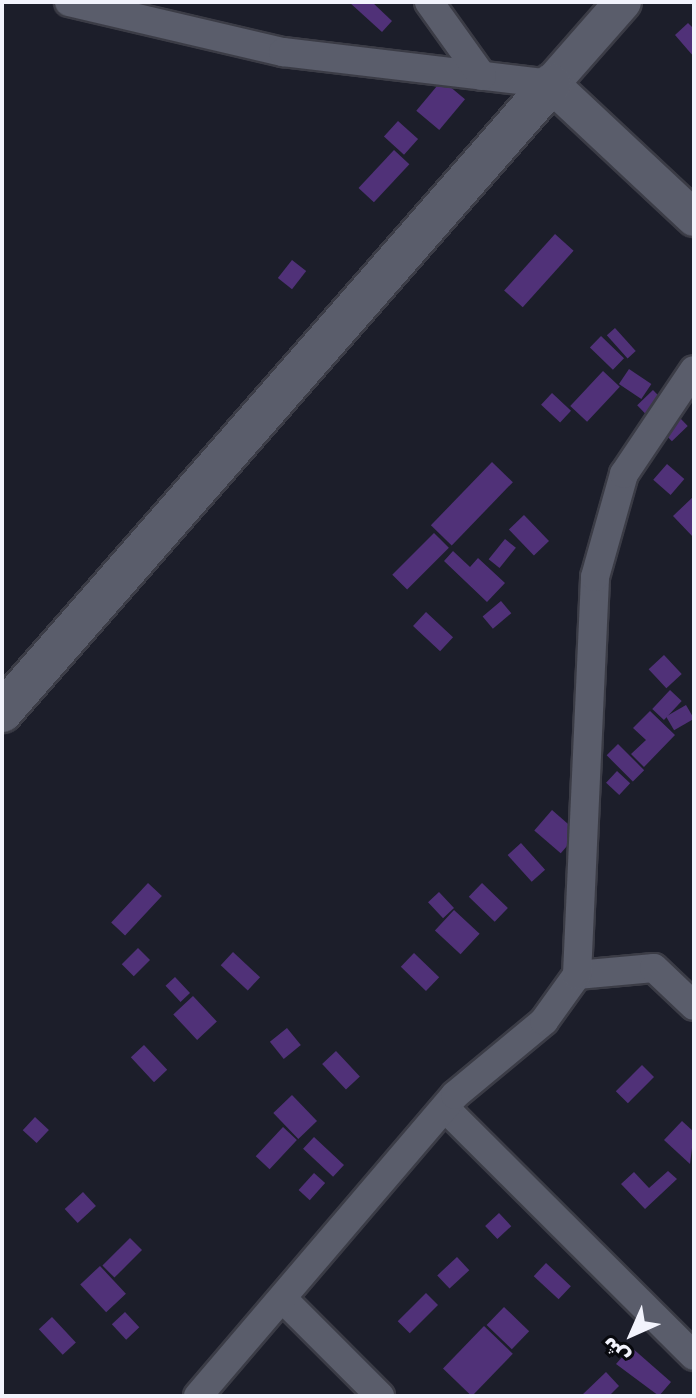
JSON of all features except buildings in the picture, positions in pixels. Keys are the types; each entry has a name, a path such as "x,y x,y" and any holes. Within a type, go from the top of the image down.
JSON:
{"main road":[{"path":"2,712 551,84"}],"street":[{"path":"69,2 283,52 551,84 694,218"},
{"path":"429,2 482,76"},
{"path":"551,84 623,2"},
{"path":"198,1396 284,1300 445,1108 544,1021 577,975 595,577 624,474 694,370"},
{"path":"577,975 654,968 694,1006"},
{"path":"445,1108 694,1356"},
{"path":"284,1300 380,1396"}]}
